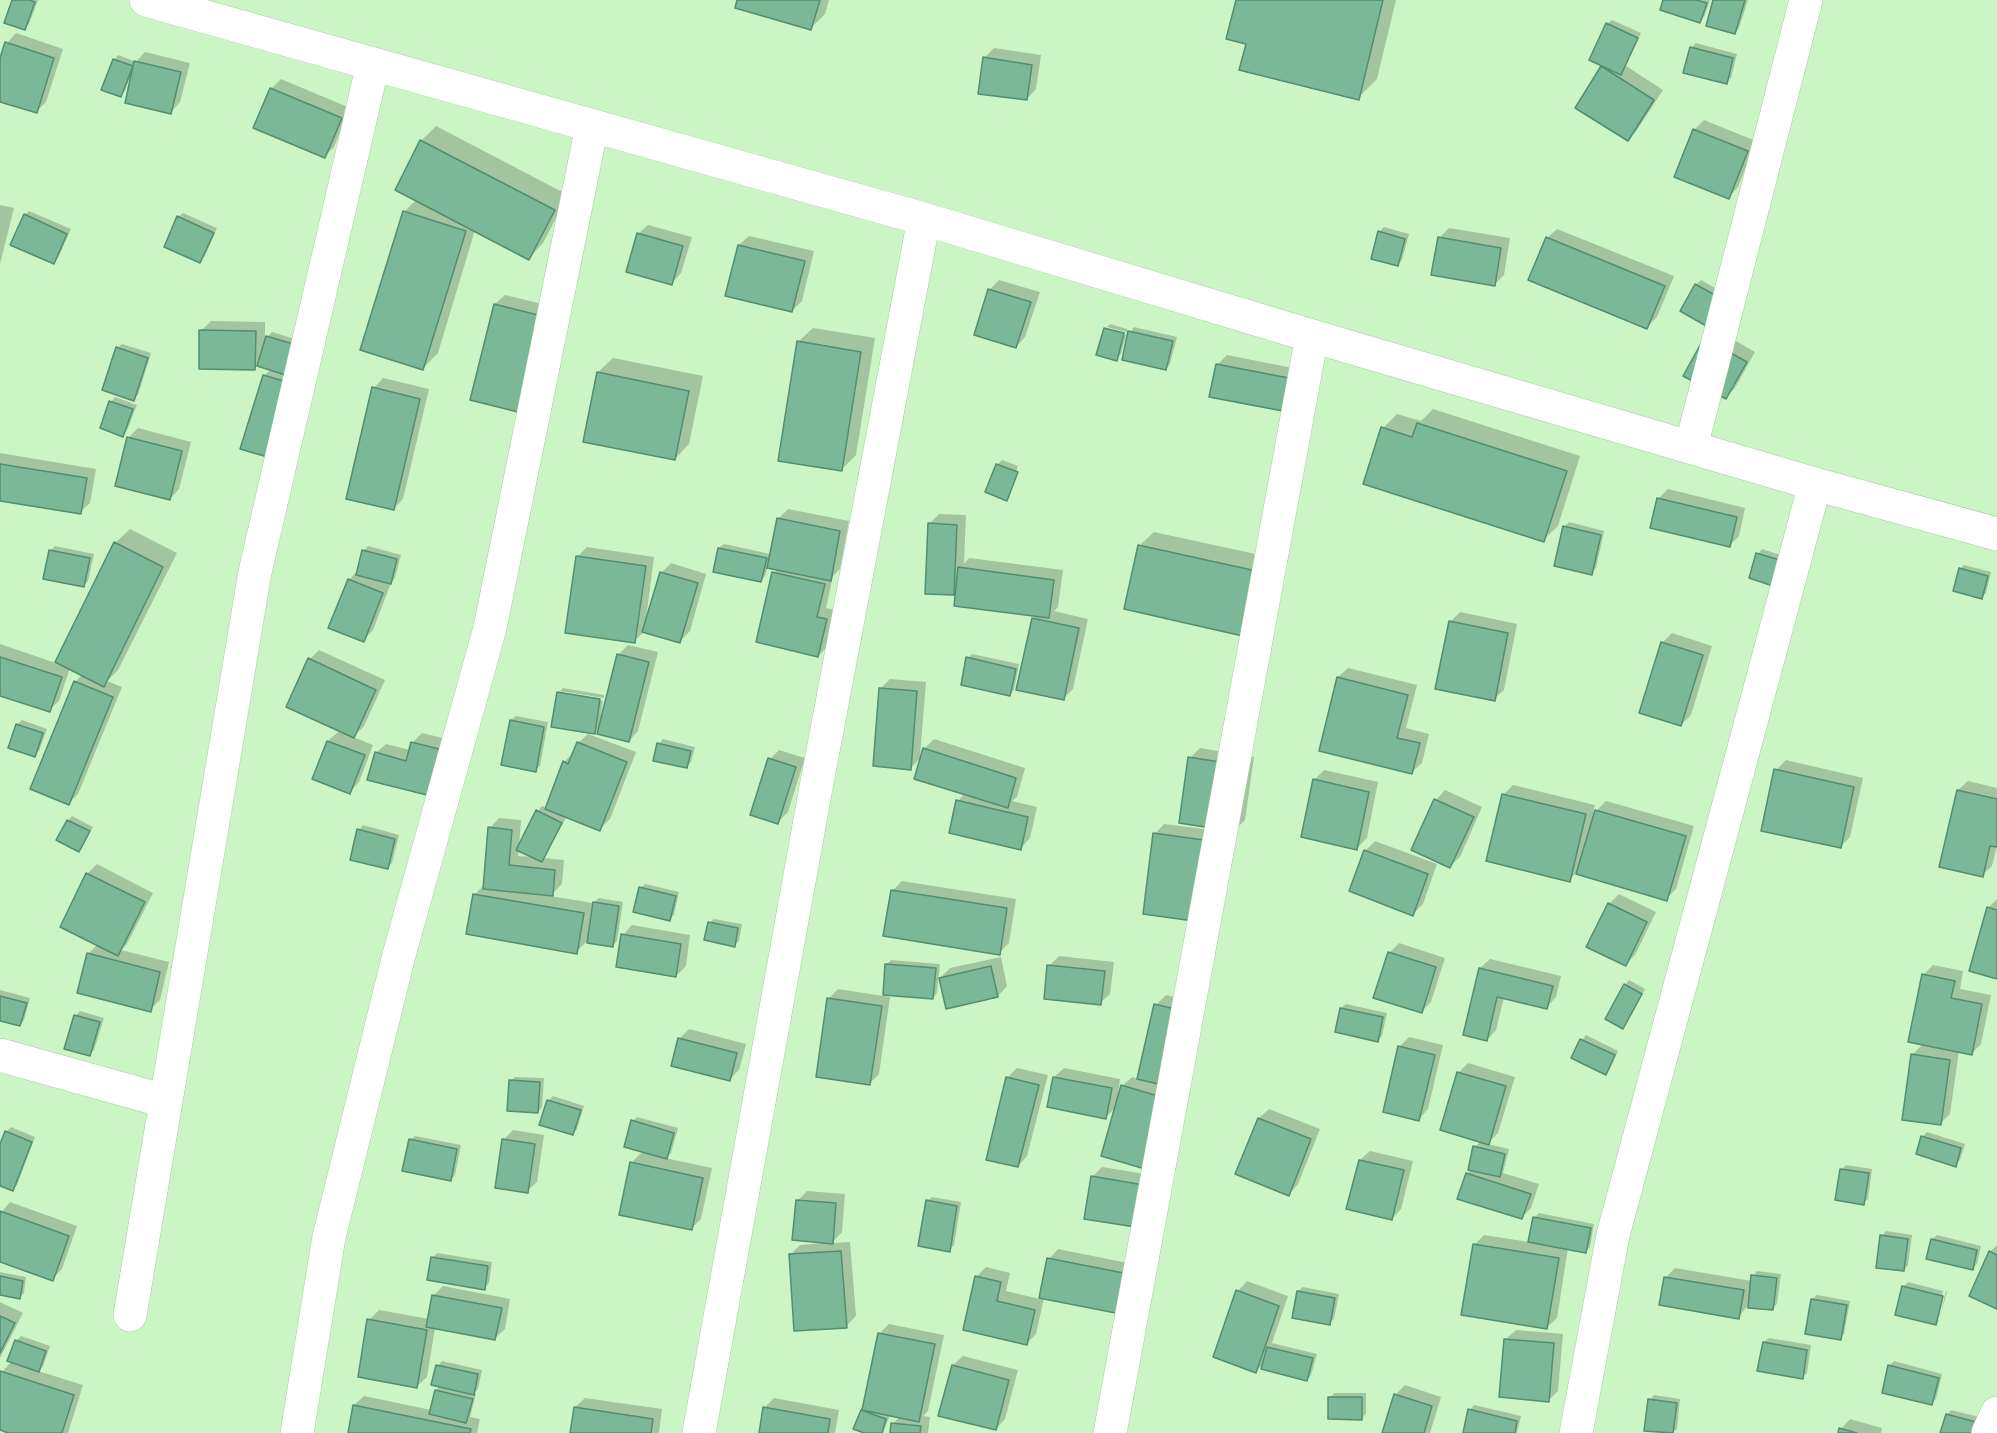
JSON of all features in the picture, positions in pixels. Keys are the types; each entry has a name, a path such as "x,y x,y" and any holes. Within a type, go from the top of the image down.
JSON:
{"street":[{"path":"146,0 924,219 1815,484 1997,534"},
{"path":"1691,447 1806,0"},
{"path":"130,1315 255,572 373,64"},
{"path":"297,1433 329,1237 399,955 490,628 592,126"},
{"path":"699,1433 814,793 924,219"},
{"path":"1110,1433 1312,336"},
{"path":"1576,1433 1613,1235 1815,484"},
{"path":"0,1055 165,1101"},
{"path":"1988,1433 1997,1413"}],"building":[{"path":"12,0 35,2 25,30 4,23"},
{"path":"737,0 820,0 811,30 735,8"},
{"path":"1236,0 1383,0 1359,100 1239,70 1246,44 1226,39"},
{"path":"1663,0 1696,0 1707,3 1700,23 1660,10"},
{"path":"1713,0 1745,0 1735,34 1706,26"},
{"path":"1606,23 1638,38 1621,75 1589,60"},
{"path":"5,42 54,58 37,113 0,102 0,58"},
{"path":"1690,47 1733,58 1727,84 1683,73"},
{"path":"983,57 1032,65 1027,100 978,94"},
{"path":"113,59 133,66 121,97 101,90"},
{"path":"134,61 181,72 171,114 125,103"},
{"path":"1601,66 1654,100 1628,141 1575,108"},
{"path":"270,88 342,118 325,158 253,128"},
{"path":"1693,129 1748,151 1729,199 1674,177"},
{"path":"420,140 555,210 529,260 395,190"},
{"path":"403,211 466,231 423,370 360,350"},
{"path":"24,214 67,234 54,264 10,245"},
{"path":"177,216 214,233 200,263 164,247"},
{"path":"1378,231 1405,239 1398,266 1371,259"},
{"path":"637,233 683,246 672,285 626,272"},
{"path":"1438,237 1501,248 1495,286 1431,275"},
{"path":"1546,237 1665,286 1647,329 1528,280"},
{"path":"738,245 805,261 792,312 725,296"},
{"path":"1695,284 1724,300 1708,327 1680,311"},
{"path":"988,289 1031,302 1016,348 974,335"},
{"path":"494,304 542,316 518,412 470,400"},
{"path":"1104,328 1124,333 1117,361 1096,355"},
{"path":"199,330 256,331 255,370 199,369"},
{"path":"1128,331 1173,341 1166,370 1122,360"},
{"path":"266,336 304,347 295,378 257,366"},
{"path":"1704,338 1747,362 1726,399 1683,376"},
{"path":"797,341 861,352 842,471 778,461"},
{"path":"116,347 148,358 134,401 102,390"},
{"path":"1216,364 1294,379 1288,412 1209,397"},
{"path":"597,372 689,391 675,460 583,442"},
{"path":"263,375 294,384 271,458 240,449"},
{"path":"372,387 420,399 394,510 346,499"},
{"path":"109,401 133,409 123,437 100,428"},
{"path":"1417,423 1567,471 1544,542 1363,484 1381,427 1412,437"},
{"path":"127,437 182,451 170,500 115,486"},
{"path":"0,464 87,478 81,514 0,501"},
{"path":"996,464 1018,472 1007,501 985,492"},
{"path":"1657,498 1737,517 1730,547 1650,528"},
{"path":"777,518 840,531 831,581 767,568"},
{"path":"928,523 957,525 954,595 925,594"},
{"path":"1563,526 1601,535 1592,575 1554,566"},
{"path":"114,542 163,567 104,687 55,662"},
{"path":"1138,545 1261,572 1247,637 1124,609"},
{"path":"718,548 767,558 761,582 713,572"},
{"path":"49,550 90,558 84,587 43,579"},
{"path":"362,550 397,559 391,584 356,575"},
{"path":"1756,553 1780,560 1773,586 1749,578"},
{"path":"576,556 646,566 635,643 565,633"},
{"path":"958,567 1054,580 1049,618 954,606"},
{"path":"1959,568 1988,576 1982,599 1953,591"},
{"path":"660,572 698,583 680,643 642,632"},
{"path":"772,572 825,584 817,617 827,619 818,657 756,642"},
{"path":"348,579 383,593 364,642 328,628"},
{"path":"1032,618 1079,628 1064,700 1016,690"},
{"path":"1449,621 1508,633 1495,701 1435,689"},
{"path":"1661,642 1703,655 1681,726 1639,713"},
{"path":"617,654 649,662 629,742 597,734"},
{"path":"0,657 62,677 50,712 0,696"},
{"path":"966,657 1016,669 1010,696 961,685"},
{"path":"308,658 376,690 354,738 286,707"},
{"path":"1337,677 1408,695 1397,738 1420,743 1412,774 1319,751"},
{"path":"74,681 113,697 69,805 30,789"},
{"path":"879,688 917,691 911,770 873,766"},
{"path":"557,692 600,699 595,734 551,727"},
{"path":"510,720 544,727 536,772 501,765"},
{"path":"16,724 43,733 35,757 8,748"},
{"path":"327,741 365,755 350,794 312,779"},
{"path":"411,742 443,750 431,796 367,780 375,752 406,761"},
{"path":"577,742 627,762 600,831 545,809 563,761 568,764"},
{"path":"657,743 691,751 687,768 653,761"},
{"path":"923,748 1016,778 1008,808 914,779"},
{"path":"1188,757 1246,766 1236,832 1179,823"},
{"path":"768,758 796,767 778,824 750,815"},
{"path":"1774,769 1854,787 1841,848 1761,831"},
{"path":"1313,779 1369,792 1357,850 1301,837"},
{"path":"1957,790 1997,799 1997,847 1990,846 1983,877 1939,867"},
{"path":"1502,794 1586,814 1570,882 1486,861"},
{"path":"1434,799 1474,817 1450,868 1411,850"},
{"path":"956,800 1028,817 1021,850 949,833"},
{"path":"536,810 562,823 542,862 516,850"},
{"path":"1595,810 1686,836 1667,901 1576,874"},
{"path":"67,820 90,831 79,852 56,840"},
{"path":"488,827 512,830 509,865 555,870 553,896 483,889"},
{"path":"357,829 395,839 388,869 350,860"},
{"path":"1153,833 1218,842 1208,923 1143,914"},
{"path":"1364,850 1428,874 1413,916 1349,891"},
{"path":"86,873 145,902 118,956 60,927"},
{"path":"639,887 676,896 670,921 633,912"},
{"path":"891,890 1007,908 1000,955 883,936"},
{"path":"473,894 584,913 577,954 466,934"},
{"path":"593,902 619,906 613,947 587,943"},
{"path":"1608,903 1647,922 1626,966 1586,947"},
{"path":"1987,907 1997,910 1997,979 1969,971"},
{"path":"708,922 738,928 735,947 704,940"},
{"path":"621,934 681,944 676,977 616,967"},
{"path":"1388,952 1436,967 1422,1013 1373,998"},
{"path":"87,953 160,972 151,1012 77,993"},
{"path":"885,964 936,968 933,999 883,995"},
{"path":"1047,965 1105,971 1101,1005 1044,999"},
{"path":"991,966 998,997 946,1009 939,978"},
{"path":"1479,968 1553,986 1547,1009 1497,997 1487,1041 1463,1035"},
{"path":"1922,974 1955,981 1951,998 1982,1004 1972,1055 1908,1042"},
{"path":"1624,984 1642,994 1623,1029 1605,1019"},
{"path":"0,996 27,1003 20,1026 0,1021"},
{"path":"827,998 882,1006 870,1085 816,1077"},
{"path":"1154,1004 1188,1012 1171,1087 1137,1079"},
{"path":"1340,1008 1383,1017 1378,1042 1335,1032"},
{"path":"74,1015 100,1022 90,1056 64,1049"},
{"path":"678,1038 737,1053 730,1081 671,1066"},
{"path":"1580,1039 1615,1055 1606,1075 1571,1058"},
{"path":"1398,1046 1435,1055 1419,1121 1383,1112"},
{"path":"1911,1054 1950,1060 1941,1125 1902,1120"},
{"path":"1457,1072 1506,1086 1489,1145 1440,1130"},
{"path":"1006,1077 1039,1085 1018,1167 986,1160"},
{"path":"1053,1077 1112,1088 1106,1119 1047,1107"},
{"path":"509,1080 540,1082 538,1113 507,1111"},
{"path":"1121,1085 1175,1101 1155,1172 1101,1156"},
{"path":"547,1100 581,1110 573,1135 539,1125"},
{"path":"1258,1118 1311,1139 1289,1196 1235,1174"},
{"path":"631,1120 674,1133 667,1159 624,1147"},
{"path":"5,1131 32,1142 13,1191 0,1186 0,1144"},
{"path":"1921,1136 1961,1148 1956,1167 1916,1154"},
{"path":"409,1139 457,1149 451,1181 402,1171"},
{"path":"502,1139 535,1144 528,1193 495,1188"},
{"path":"1473,1146 1505,1154 1500,1177 1468,1170"},
{"path":"1359,1160 1404,1170 1392,1220 1346,1209"},
{"path":"630,1162 703,1178 692,1230 619,1215"},
{"path":"1840,1169 1869,1173 1864,1205 1835,1200"},
{"path":"1466,1173 1531,1194 1522,1219 1457,1199"},
{"path":"1091,1176 1155,1187 1148,1229 1084,1219"},
{"path":"796,1200 836,1203 833,1244 792,1240"},
{"path":"926,1200 957,1206 950,1252 918,1246"},
{"path":"0,1211 69,1236 53,1281 0,1262"},
{"path":"1533,1217 1591,1228 1586,1253 1528,1242"},
{"path":"1880,1235 1908,1239 1904,1271 1876,1268"},
{"path":"1931,1239 1977,1250 1973,1270 1926,1259"},
{"path":"1473,1244 1559,1258 1547,1329 1461,1315"},
{"path":"841,1251 847,1328 794,1331 789,1254"},
{"path":"1989,1251 1997,1255 1997,1309 1969,1296"},
{"path":"431,1257 488,1266 485,1290 427,1280"},
{"path":"1047,1258 1139,1276 1131,1316 1039,1298"},
{"path":"1751,1275 1777,1278 1773,1310 1748,1308"},
{"path":"0,1276 23,1281 20,1299 0,1295"},
{"path":"975,1276 1001,1282 997,1301 1035,1310 1027,1345 963,1330"},
{"path":"1664,1277 1744,1290 1739,1319 1659,1305"},
{"path":"1902,1286 1943,1296 1936,1325 1895,1315"},
{"path":"1236,1290 1279,1306 1256,1373 1213,1357"},
{"path":"1297,1291 1335,1298 1330,1325 1292,1318"},
{"path":"432,1295 502,1308 495,1340 426,1327"},
{"path":"1811,1299 1847,1305 1841,1340 1805,1334"},
{"path":"0,1316 15,1323 0,1353"},
{"path":"367,1319 427,1330 417,1388 358,1377"},
{"path":"878,1333 935,1344 919,1422 862,1410"},
{"path":"1504,1339 1554,1343 1549,1402 1499,1397"},
{"path":"15,1340 46,1351 39,1372 7,1361"},
{"path":"1763,1342 1807,1350 1803,1379 1757,1371"},
{"path":"1267,1347 1313,1358 1307,1381 1261,1369"},
{"path":"436,1365 478,1374 474,1395 431,1385"},
{"path":"952,1365 1009,1380 996,1430 938,1416"},
{"path":"1888,1365 1939,1378 1932,1405 1882,1393"},
{"path":"0,1371 74,1395 62,1433 8,1433 0,1430"},
{"path":"435,1390 473,1399 466,1423 429,1414"},
{"path":"1394,1394 1432,1406 1424,1433 1382,1433"},
{"path":"1328,1397 1362,1397 1362,1420 1328,1419"},
{"path":"1648,1399 1677,1403 1673,1433 1644,1431"},
{"path":"353,1405 471,1429 470,1433 348,1433"},
{"path":"574,1407 653,1419 651,1433 570,1433"},
{"path":"763,1407 830,1419 828,1433 759,1433"},
{"path":"1468,1409 1517,1421 1515,1433 1463,1433"},
{"path":"861,1410 886,1419 882,1433 864,1433 853,1429"},
{"path":"1946,1414 1991,1426 1990,1433 1940,1433"},
{"path":"891,1423 921,1426 920,1433 890,1433"},
{"path":"1839,1428 1857,1433 1838,1433"}]}
